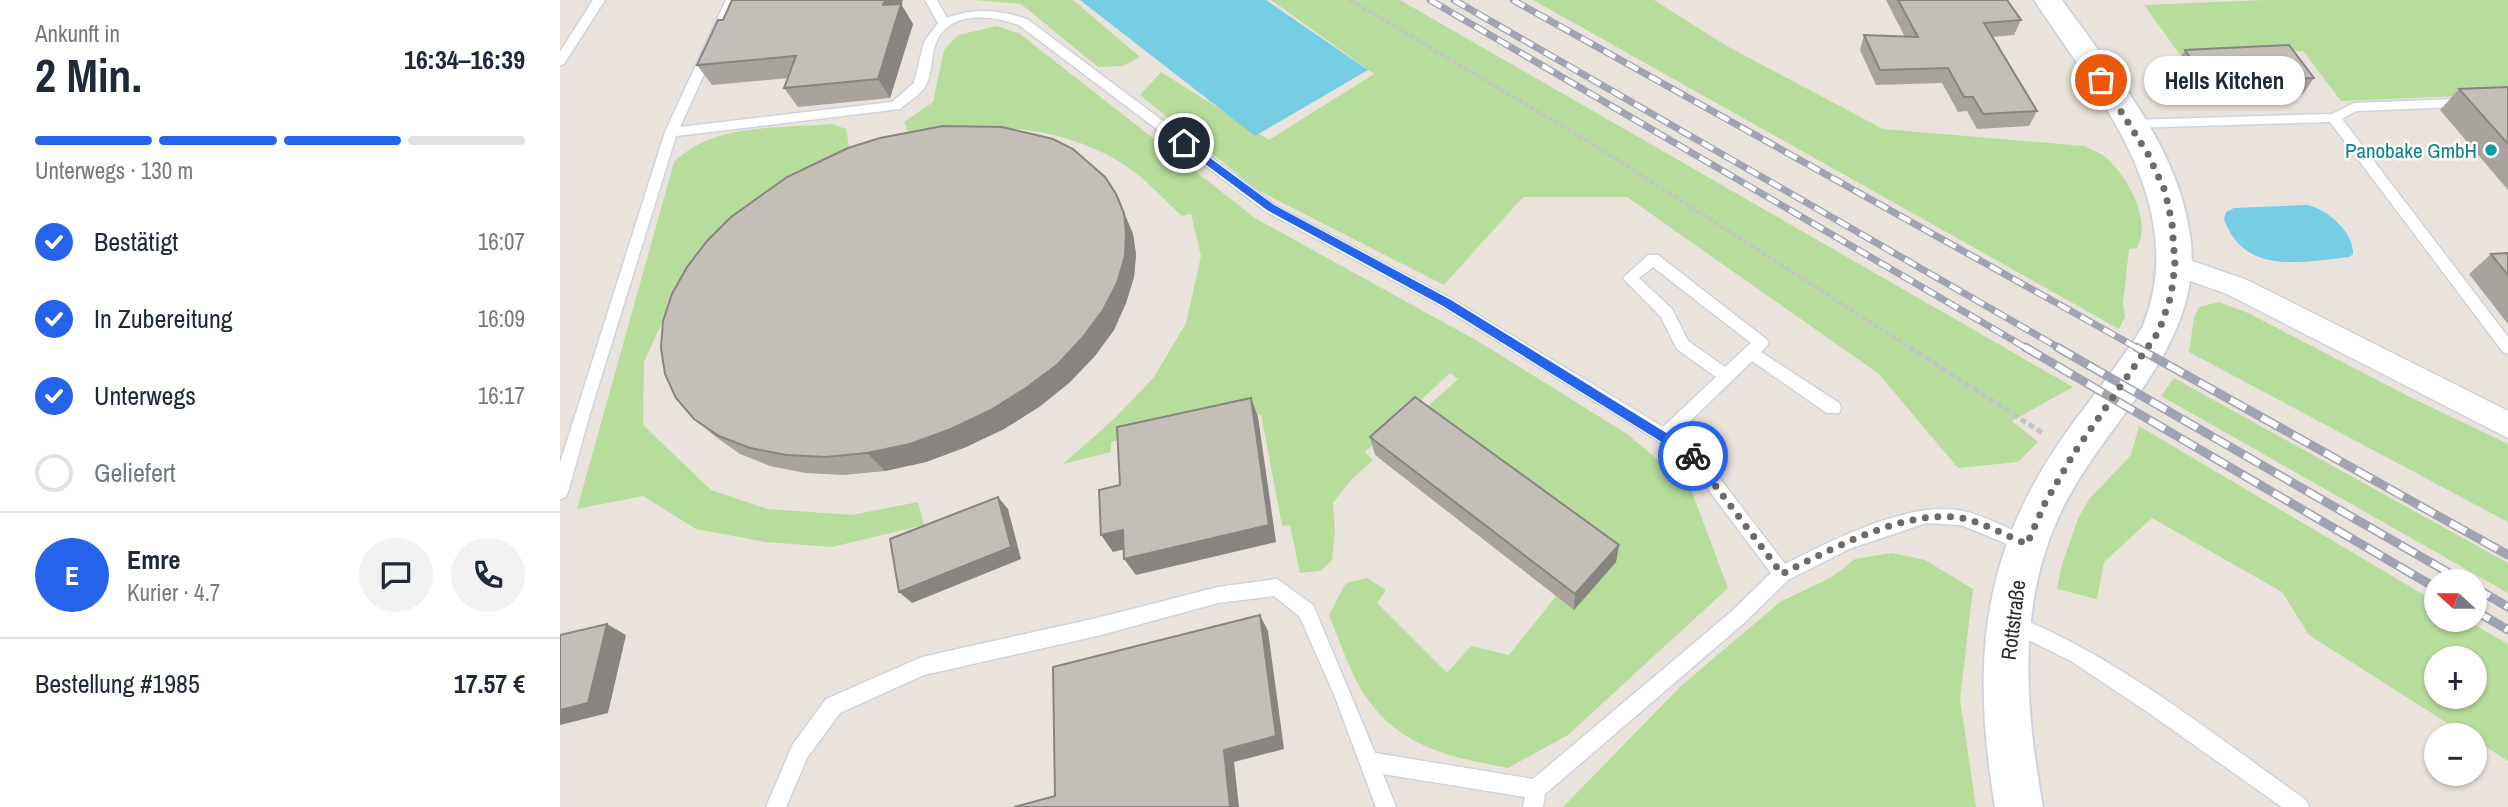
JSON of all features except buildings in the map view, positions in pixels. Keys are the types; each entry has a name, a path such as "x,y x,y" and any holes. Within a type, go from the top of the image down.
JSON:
{"street":[{"name":"Rottstraße","path":"2019,807 2009,754 2004,701 2016,580 2027,544 2045,503 2074,453 2159,331 2171,296 2175,265 2172,223 2165,191 2148,154 2148,123 2048,0"},
{"path":"2175,265 2236,288 2508,425"}],"lane":[{"path":"560,61 599,0"},
{"path":"560,492 583,410 671,131 732,0"},
{"path":"931,0 930,3 944,23"},
{"path":"671,131 896,106 920,85 930,42 944,23 961,14 1001,14 1023,22 1270,208 1447,303 1690,452 1782,574"},
{"path":"2148,123 2334,118 2354,107 2508,101"},
{"path":"2334,118 2508,348"},
{"path":"1664,436 1761,343 1653,259 1630,278 1667,313 1682,345 1726,376"},
{"path":"1751,353 1833,408"},
{"path":"1368,762 1535,798 1738,617 1782,574 1844,542 1926,516 1962,518 2027,544"},
{"path":"776,807 800,751 833,706 922,666 1097,627 1218,595 1277,587 1307,611 1387,807"},
{"path":"2010,622 2088,662 2299,807"}],"path":[{"path":"1350,0 1588,141 2074,453"}],"green space":[{"path":"974,0 1073,0 1140,57 1123,66 1098,67 1021,4"},
{"path":"1271,0 1400,0 2073,387 2012,421 2038,442 2018,462 1958,468 1879,374 1627,197 1523,197 1444,285 1257,190 1140,95 1161,72 1269,140 1374,74"},
{"path":"1533,0 1654,0 1725,45 1883,129 2084,146 2100,153 2116,167 2130,188 2142,225 2137,248 2129,249 2123,303 2125,317 2119,329"},
{"path":"2265,0 2508,0 2508,94 2341,101 2303,51 2181,56 2144,5"},
{"path":"997,26 1020,34 1255,218 1481,343 1627,434 1690,487 1728,588 1568,735 1508,768 1447,754 1410,738 1393,727 1364,694 1349,666 1329,615 1346,583 1367,578 1386,590 1377,603 1447,673 1471,646 1509,655 1556,596 1574,609 1418,415 1458,379 1450,373 1365,452 1373,460 1350,481 1333,503 1335,529 1332,561 1320,571 1300,573 1290,525 1282,526 1261,414 1251,417 1249,408 1111,442 1111,452 1063,464 1115,418 1154,377 1186,323 1201,256 1191,214 1182,216 1133,171 1090,147 1052,135 1012,128 972,127 908,131 904,122 933,102 944,50 958,35"},
{"path":"832,124 846,129 849,146 676,292 644,362 643,425 711,490 768,509 852,515 918,502 924,525 832,547 766,542 696,529 643,496 577,509 674,162 690,149 728,134"},
{"path":"2219,302 2248,313 2410,397 2508,444 2508,522 2189,352 2194,318 2199,307"},
{"path":"2174,378 2508,563 2508,593 2487,581 2487,569 2466,569 2161,396"},
{"path":"2139,426 2424,595 2424,632 2487,632 2508,644 2508,761 2487,748 2487,723 2447,723 2425,709 2487,709 2487,646 2424,646 2424,708 2309,635 2282,592 2152,518 2104,562 2097,599 2057,589 2062,564 2078,519 2089,499 2131,455"},
{"path":"1892,553 1925,560 1973,589 1960,699 1976,807 1563,807 1681,686 1780,602 1832,577 1855,559"}],"water":[{"path":"1080,0 1266,0 1368,70 1255,136"},
{"path":"2307,205 2323,211 2338,223 2349,238 2353,254 2349,257 2294,262 2260,257 2245,250 2233,237 2224,219 2226,212 2234,208"}],"railway":[{"path":"1430,0 2028,349"},
{"path":"1454,0 2061,349"},
{"path":"1513,0 2139,349"},
{"path":"2025,347 2424,581"},
{"path":"2057,347 2442,569"},
{"path":"2136,347 2508,555"},
{"path":"2487,595 2508,607"},
{"path":"2487,618 2508,630"}],"way so far":[{"path":"1693,456 1782,574 1844,542 1926,516 1962,518 2027,544 2045,503 2074,453 2159,331 2171,296 2175,265 2172,223 2165,191 2148,154 2101,80"}],"place":[{"name":"Hells Kitchen","path":"2101,80"},
{"name":"Panobake GmbH","path":"2491,150"}],"route":[{"path":"1184,143 1270,208 1447,303 1693,456"}]}
